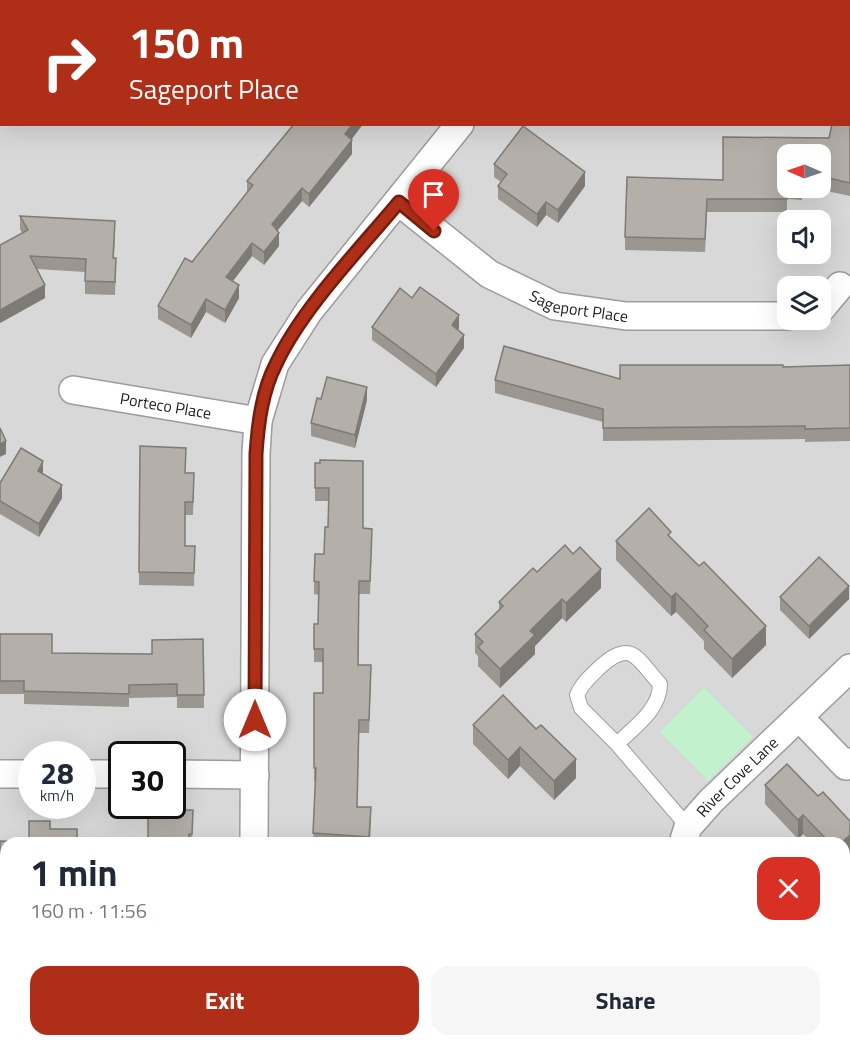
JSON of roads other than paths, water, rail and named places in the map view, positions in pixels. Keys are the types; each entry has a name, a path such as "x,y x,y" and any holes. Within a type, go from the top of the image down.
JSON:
{"street":[{"path":"254,837 258,421 275,364 309,311 458,126"},
{"name":"Sageport Place","path":"399,202 489,274 555,306 626,316 777,316"},
{"path":"831,297 840,286"},
{"name":"Porteco Place","path":"73,390 258,421"},
{"name":"River Cove Lane","path":"686,835 711,801 850,668"},
{"path":"799,717 846,766 850,762"},
{"path":"0,774 18,774"},
{"path":"186,774 255,775"}],"lane":[{"path":"616,744 655,706 660,695 660,684 633,654 624,651 615,653 582,684 577,695 581,708 616,744 686,835"}]}
